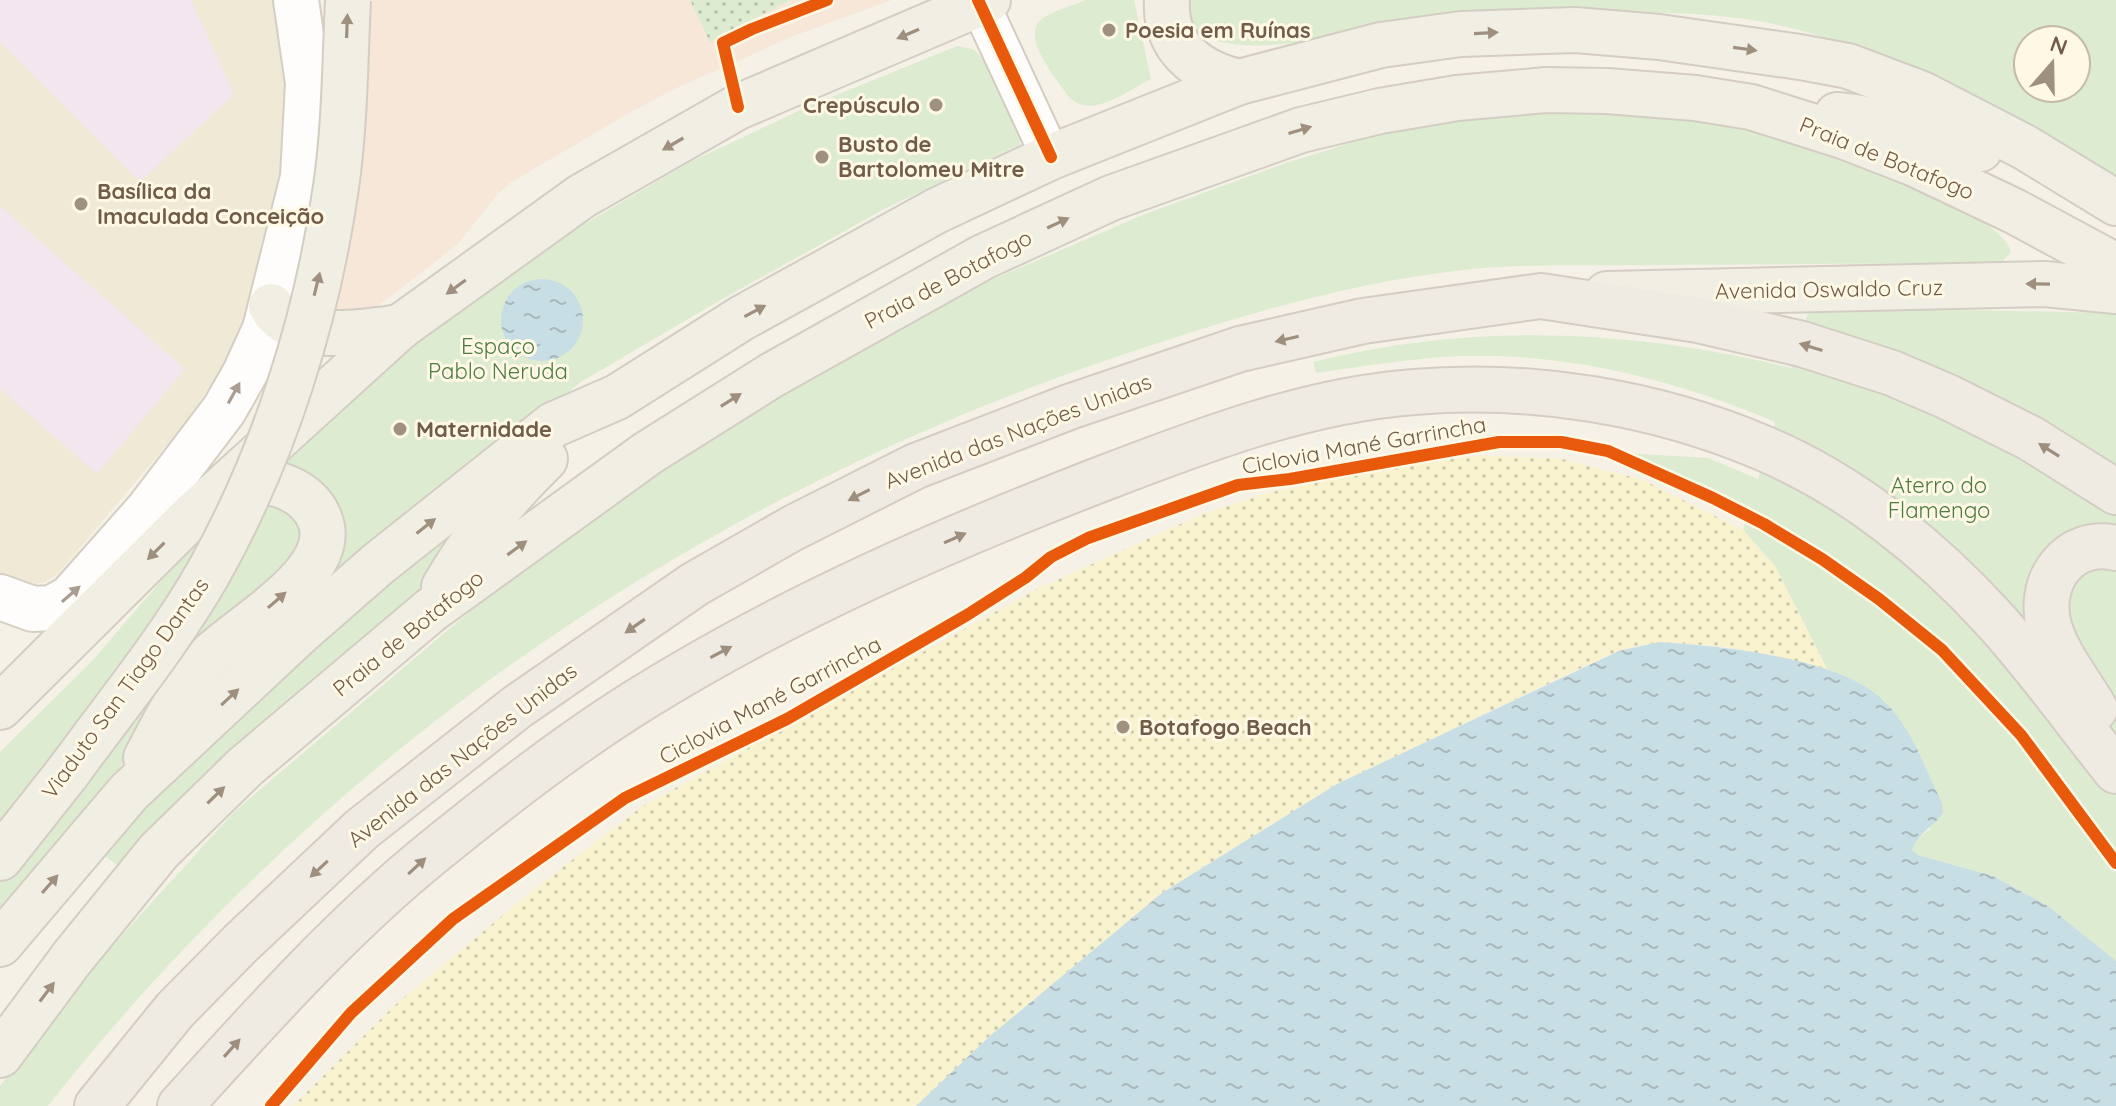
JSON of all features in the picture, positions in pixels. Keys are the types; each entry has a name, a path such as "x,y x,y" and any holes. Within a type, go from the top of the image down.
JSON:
{"highway":[{"name":"Avenida das Nações Unidas","path":"97,1106 175,1010 362,829 517,707 695,584 780,535 916,466 1069,407 1240,349 1363,321 1541,296 1698,320 1802,344 1892,373 2030,438 2116,492"},
{"path":"180,1106 323,953 427,857 527,779 640,700 708,659 847,586 1003,517 1156,458 1301,411 1346,401 1466,388 1564,394 1697,423 1766,449 1822,477 1939,562 1996,621 2116,771"},
{"path":"2116,548 2101,544 2066,558 2052,575 2047,598 2049,625 2059,648 2116,745"}],"main road":[{"path":"0,597 33,609 52,608 70,598 148,510 224,410 265,329 303,177 308,83 296,0"},
{"name":"Viaduto San Tiago Dantas","path":"0,858 68,772 163,642 209,571 251,490 285,399 324,256 343,120 348,0"},
{"path":"1167,0 1169,27 1177,48 1198,67 1239,82"},
{"path":"0,707 192,516 400,327 582,196 738,107 982,1"},
{"path":"431,610 455,567 525,478 556,447 617,397 742,318 936,211 1051,157 1239,82 1381,45 1461,34 1575,30 1659,37 1848,66 1935,101 2026,148 2116,205"},
{"path":"1381,45 1546,90"},
{"name":"Praia de Botafogo","path":"0,1055 72,958 159,851 245,767 431,610 660,445 772,375 983,257 1111,198 1301,130 1395,108 1457,98 1546,90 1695,98 1751,107 1843,136 1915,164 2014,211 2116,266"},
{"path":"1751,107 1851,116 1938,134 2116,205"},
{"name":"Avenida Oswaldo Cruz","path":"1541,296 2045,284 2116,291"},
{"path":"271,306 283,321 294,327 322,332 346,334 400,327"},
{"path":"0,944 129,792 299,633 378,564 553,425 617,397"},
{"path":"129,792 165,721 206,660 299,581 315,564 322,545 323,528 307,499 272,483 253,484 235,491 192,516"}],"street":[{"path":"982,1 1051,157"}],"shaded area":[{"path":"0,0 281,0 294,119 252,303 221,371 182,427 57,575 31,585 0,578"},
{"path":"0,0 191,0 234,94 140,182 0,42"},
{"path":"362,0 892,0 796,35 672,90 624,116 510,183 457,245 375,308 333,316"},
{"path":"0,206 185,369 97,474 0,389"}],"green space":[{"path":"690,0 790,0 710,42"},
{"path":"1085,0 1134,0 1151,79 1109,101 1087,106 1068,96 1042,57 1035,35 1036,26 1043,18"},
{"path":"1184,0 2116,0 2116,176 1898,68 1796,29 1741,18 1675,13 1609,14 1403,26 1268,45 1221,42 1198,32 1189,20"},
{"name":"Espaço Pablo Neruda","path":"957,46 973,49 985,60 1023,139 1019,145 886,208 581,382 353,561 202,688 319,573 275,455 498,275 690,162 807,107"},
{"path":"1551,112 1700,121 1786,140 1928,192 1969,213 1998,233 2011,252 2002,262 1526,266 1479,268 1411,277 1324,295 1195,331 1110,359 955,418 805,487 661,566 524,655 394,754 271,862 156,979 48,1106 0,1106 0,1086 102,957 235,811 502,584 561,539 740,420 959,294 1145,214 1280,165 1417,122"},
{"name":"Aterro do Flamengo","path":"1810,307 2116,313 2116,961 2048,906 1993,876 1918,855 1911,849 1917,839 1930,829 1904,725 1884,700 1827,669 1775,566 1743,530 1749,508 1707,486 1623,453 1708,458 1758,479 1775,422 1661,382 1582,364 1501,356 1461,356 1316,373 1313,362 1372,349 1432,341 1552,335 1672,345 1791,368"},
{"path":"474,499 478,523 411,601 123,870 103,854 140,813"},
{"path":"283,502 303,528 296,558 201,643 104,792 0,911 0,882 142,706 0,831 0,752 92,661 197,539 229,508"}],"sand":[{"name":"Botafogo Beach","path":"1480,455 1562,459 1643,480 1743,530 1775,566 1827,669 1721,646 1659,642 1619,650 1337,784 1162,893 990,1036 916,1106 293,1106 394,1006 533,890 643,806 1037,589 1205,513 1267,493 1383,469"}],"water":[{"path":"542,279 558,282 571,291 580,304 583,320 580,336 571,349 558,358 542,361 526,358 513,349 504,336 501,320 504,304 513,291 526,282"},
{"path":"1659,642 1746,651 1810,664 1865,687 1895,712 1942,803 1943,813 1917,840 1912,850 1918,855 1993,876 2048,906 2116,961 2116,1106 916,1106 990,1036 1162,893 1337,784 1619,651"}],"cycle path":[{"path":"738,107 723,43 827,0"},
{"path":"978,0 1051,157"},
{"name":"Ciclovia Mané Garrincha","path":"271,1106 351,1013 453,919 625,798 787,719 967,615 1025,578 1051,557 1088,538 1238,485 1290,479 1499,442 1561,442 1608,451 1713,498 1822,559 1879,599 1942,650 2021,735 2116,863"}],"place":[{"name":"Poesia em Ruínas","path":"1109,30"},
{"name":"Crepúsculo","path":"936,105"},
{"name":"Busto de Bartolomeu Mitre","path":"822,157"},
{"name":"Basílica da Imaculada Conceição","path":"81,204"},
{"name":"Maternidade","path":"400,429"},
{"name":"Botafogo Beach","path":"1123,727"}]}
